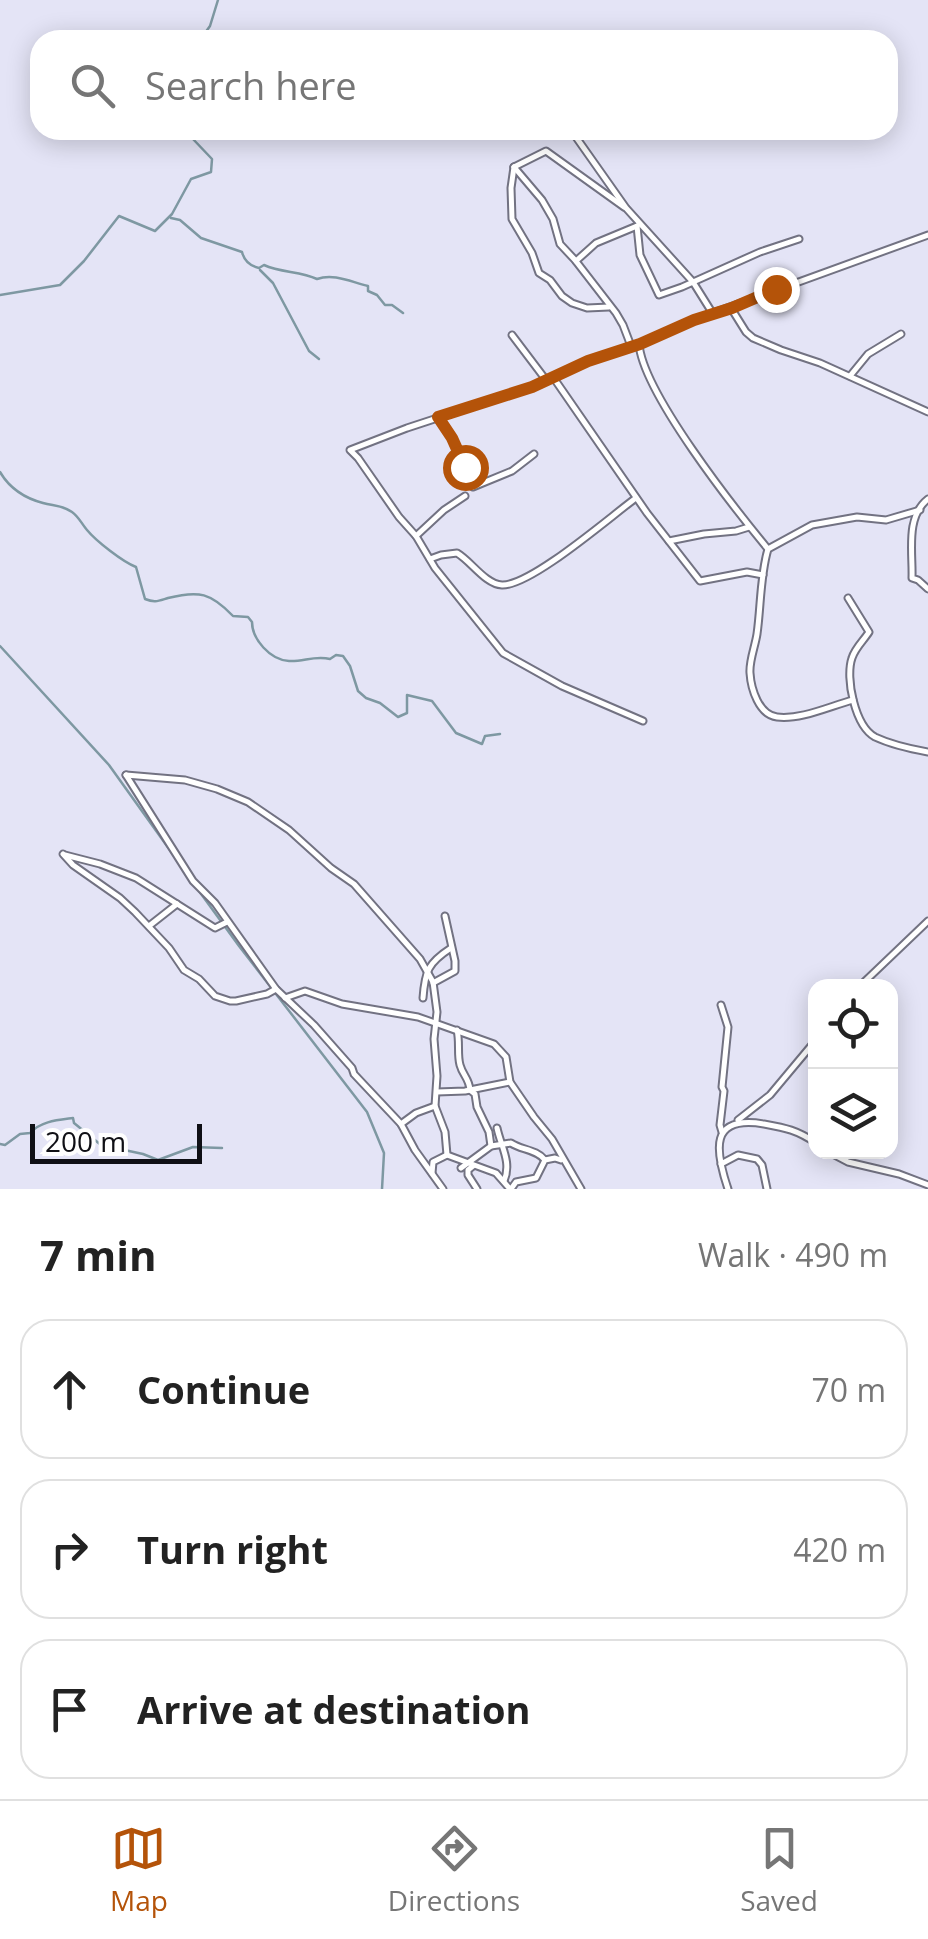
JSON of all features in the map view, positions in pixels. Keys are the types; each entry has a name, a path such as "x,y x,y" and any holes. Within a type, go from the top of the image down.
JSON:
{"street":[{"path":"578,140 639,225 693,282 713,314"},
{"path":"514,167 546,151 626,208"},
{"path":"514,167 548,208 560,244 623,325 631,346"},
{"path":"514,167 512,218 539,272 572,303 586,308 610,307"},
{"path":"576,261 596,243 639,225"},
{"path":"639,225 640,255 659,295 799,239"},
{"path":"643,721 562,686 503,653 350,450 438,417 480,406 776,289 928,235"},
{"path":"732,308 754,338 928,412"},
{"path":"512,334 550,379 700,582 747,572 762,575"},
{"path":"850,376 864,358 901,334"},
{"path":"640,344 640,354 654,387 671,416 768,549"},
{"path":"438,417 457,447 473,487 512,470 534,454"},
{"path":"416,536 465,496"},
{"path":"430,560 457,553 490,581 503,585 514,582 558,557 636,498"},
{"path":"928,499 920,510 910,550 912,578 928,589"},
{"path":"853,700 796,716 775,717 765,713 758,701 750,672 768,549 812,525 857,517 886,520 920,510"},
{"path":"668,541 750,527"},
{"path":"848,598 870,632 852,657 848,680 867,731 928,752"},
{"path":"443,1189 400,1124 314,1025 276,989 178,859 126,775 185,780 248,802 354,884 420,959 433,983 437,1023 435,1106 445,1132 447,1155"},
{"path":"227,922 215,928 136,878 62,854 120,898 149,926 184,970 215,996 236,1001 276,989"},
{"path":"149,926 177,904"},
{"path":"433,983 455,971 445,916"},
{"path":"867,979 928,921"},
{"path":"423,998 427,970 451,948"},
{"path":"284,998 305,991 342,1004 418,1017 494,1044 506,1058 510,1082 552,1139 580,1188 571,1189"},
{"path":"722,1006 728,1027 718,1147 728,1189"},
{"path":"457,1030 459,1062 468,1076 470,1090 476,1094 490,1146"},
{"path":"722,1132 770,1095 808,1050"},
{"path":"437,1092 510,1082"},
{"path":"400,1124 435,1106"},
{"path":"736,1122 795,1130 808,1138"},
{"path":"497,1128 509,1170 504,1181"},
{"path":"467,1166 490,1146 510,1143 541,1154 545,1160"},
{"path":"432,1175 434,1162 447,1155 467,1166 490,1170 510,1189 516,1182 536,1178 545,1160"},
{"path":"721,1164 738,1155 757,1159 767,1189"},
{"path":"842,1159 928,1185"},
{"path":"545,1160 564,1161"},
{"path":"467,1166 477,1189"}],"waterway":[{"path":"207,30 218,0"},
{"path":"0,295 60,285 119,216 155,231 172,214 191,179 211,172 212,159 194,140"},
{"path":"171,218 180,220 201,238 242,252 256,267 264,265 317,279 336,278 368,286 368,291 385,305 403,313"},
{"path":"260,270 273,283 309,351 319,359"},
{"path":"0,472 24,495 72,512 97,540 136,567 145,599 204,595 233,616 248,617 259,642 275,657 294,661 343,656 358,691 398,717 407,713 407,695 432,701 456,733 482,744 485,736 500,734"},
{"path":"0,646 109,765 177,860"},
{"path":"199,891 367,1112 384,1153 382,1189"},
{"path":"0,1144 44,1124 73,1118 101,1145 158,1160 193,1147 222,1148"}],"route":[{"path":"465,467 438,417 532,387 588,361 776,289"}]}
